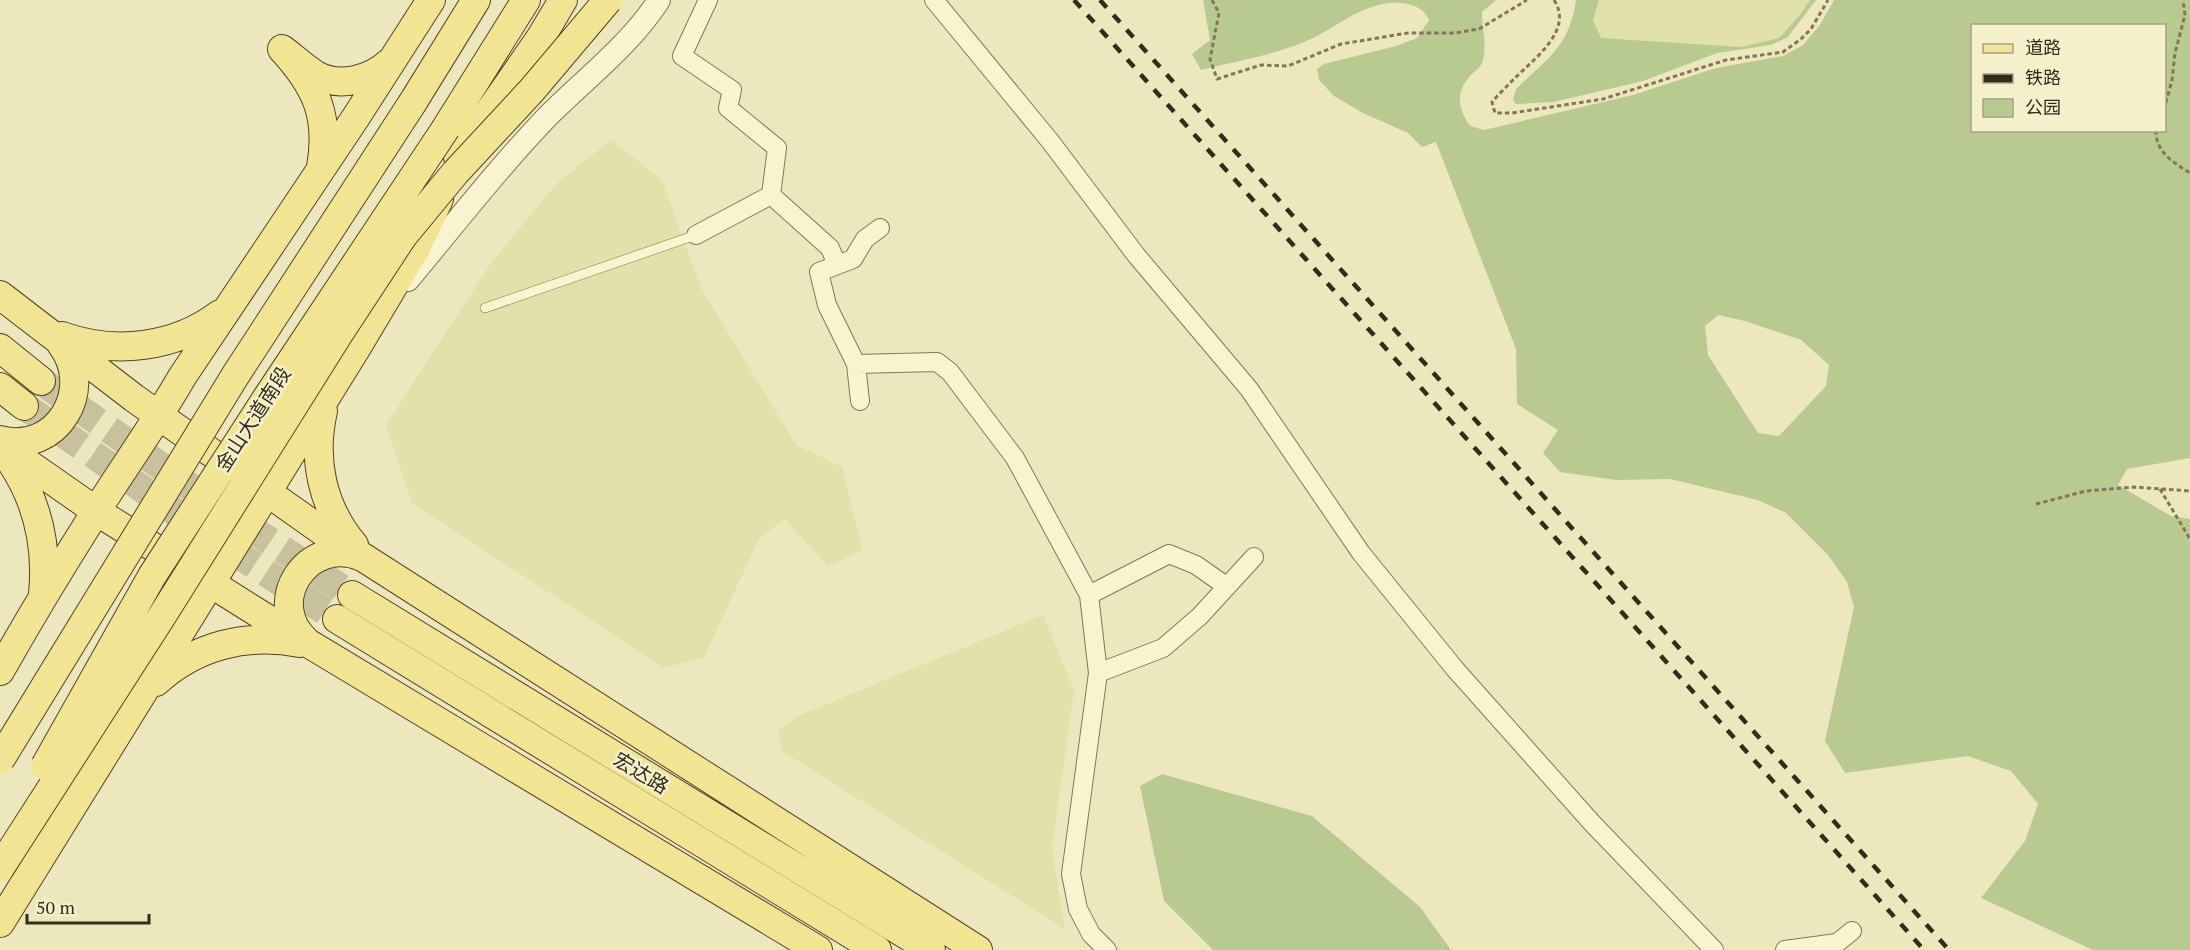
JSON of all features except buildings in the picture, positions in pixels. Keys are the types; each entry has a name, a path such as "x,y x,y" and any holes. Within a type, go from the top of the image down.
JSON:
{"main road":[{"path":"0,671 42,597 182,377 321,170 431,0"},
{"name":"金山大道南段","path":"0,760 235,376 413,102 476,0"},
{"name":"金山大道南段","path":"0,850 152,576 446,128 526,0"},
{"path":"0,923 357,347 416,248 458,157 541,37 563,0"},
{"path":"0,867 162,616 338,335 404,237 455,173 532,90 608,0"},
{"path":"321,170 324,135 317,101 302,70 282,49 315,75 334,81 355,81 366,78 394,59"},
{"path":"0,295 159,416 368,560 978,950"},
{"path":"49,332 92,344 129,347 147,345 182,335 229,307"},
{"path":"0,444 39,437 49,431 66,414 74,393 75,381 70,359 49,332"},
{"path":"0,348 41,381"},
{"path":"0,387 24,406"},
{"path":"329,392 318,442 320,476 327,500 338,523 347,537 368,560"},
{"path":"0,444 96,511 211,584 818,950"},
{"path":"0,444 26,485 39,522 45,559 42,597"},
{"path":"310,645 302,637 291,618 289,597 296,576 312,560 333,552 355,554 368,560"},
{"name":"宏达路","path":"352,595 931,950"},
{"name":"宏达路","path":"337,620 877,950"},
{"path":"135,706 146,692 172,669 194,655 218,646 256,639 276,639 310,645"}],"street":[{"path":"357,347 484,188 548,117 640,25 659,0"},
{"path":"708,0 682,56 732,90 728,108 777,148 771,195"},
{"path":"934,0 1050,141 1136,255 1249,389 1361,553 1455,669 1592,823 1714,950"},
{"path":"696,235 771,195"},
{"path":"771,195 830,249 837,265"},
{"path":"860,401 856,364 827,305 819,272 853,259 865,239 880,228"},
{"path":"856,364 937,362 950,372 1016,458 1089,595 1098,673 1071,874 1078,909 1091,934 1107,950"},
{"path":"1089,595 1169,554 1196,566 1226,586"},
{"path":"1098,673 1163,648 1200,616 1254,557"},
{"path":"1785,950 1837,943 1852,931"}],"lane":[{"path":"485,309 696,235"}],"path":[{"path":"1212,0 1219,13 1210,59 1217,79 1261,64 1288,66 1341,44 1408,33 1455,33 1479,29 1527,0"},
{"path":"1554,0 1560,9 1560,19 1553,37 1538,56 1491,102 1495,113 1512,113 1603,99 1726,60 1783,52 1811,29 1828,0"},
{"path":"2166,102 2185,15 2183,0"},
{"path":"2156,132 2156,140 2169,160 2190,173"},
{"path":"2036,504 2086,491 2134,487 2190,491"},
{"path":"2160,489 2190,539"}],"green space":[{"path":"1203,0 1496,0 1482,12 1485,48 1482,62 1466,81 1460,94 1463,113 1470,126 1484,130 1633,95 1716,68 1783,56 1803,45 1820,25 1834,0 2190,0 2190,458 2127,469 2118,485 2171,516 2190,519 2190,950 2093,950 1981,898 2025,841 2038,804 2011,771 1968,756 1845,773 1825,741 1854,607 1847,582 1828,555 1786,513 1758,500 1670,479 1616,480 1560,472 1543,453 1558,430 1517,404 1516,349 1436,142 1422,147 1408,133 1363,113 1334,96 1319,80 1317,69 1324,64 1396,46 1417,38 1429,20 1422,11 1402,3 1380,5 1359,12 1298,45 1201,70 1192,54 1210,40","holes":["1718,315 1745,321 1801,340 1829,365 1826,386 1779,436 1758,433 1708,355 1705,326"]},
{"path":"1576,0 1599,0 1593,20 1601,38 1741,47 1779,38 1810,0 1816,0 1788,37 1771,45 1717,53 1643,81 1554,102 1516,104 1513,99 1516,89 1547,60 1562,41 1573,16"},
{"path":"1599,0 1810,0 1779,38 1741,47 1601,38 1593,20"},
{"path":"611,140 662,180 701,288 796,445 842,467 862,550 828,567 785,519 760,537 704,657 664,668 412,503 386,425 491,263 556,184"},
{"path":"1043,615 1074,690 1052,848 1065,929 782,751 778,731 798,716"},
{"path":"1162,774 1312,816 1420,907 1451,950 1213,950 1164,901 1140,786"}],"tunnel":[{"path":"41,381 224,511 352,595"},
{"path":"24,406 208,535 337,619"}],"railway":[{"path":"1074,0 1924,950"},
{"path":"1100,0 1949,950"}]}
